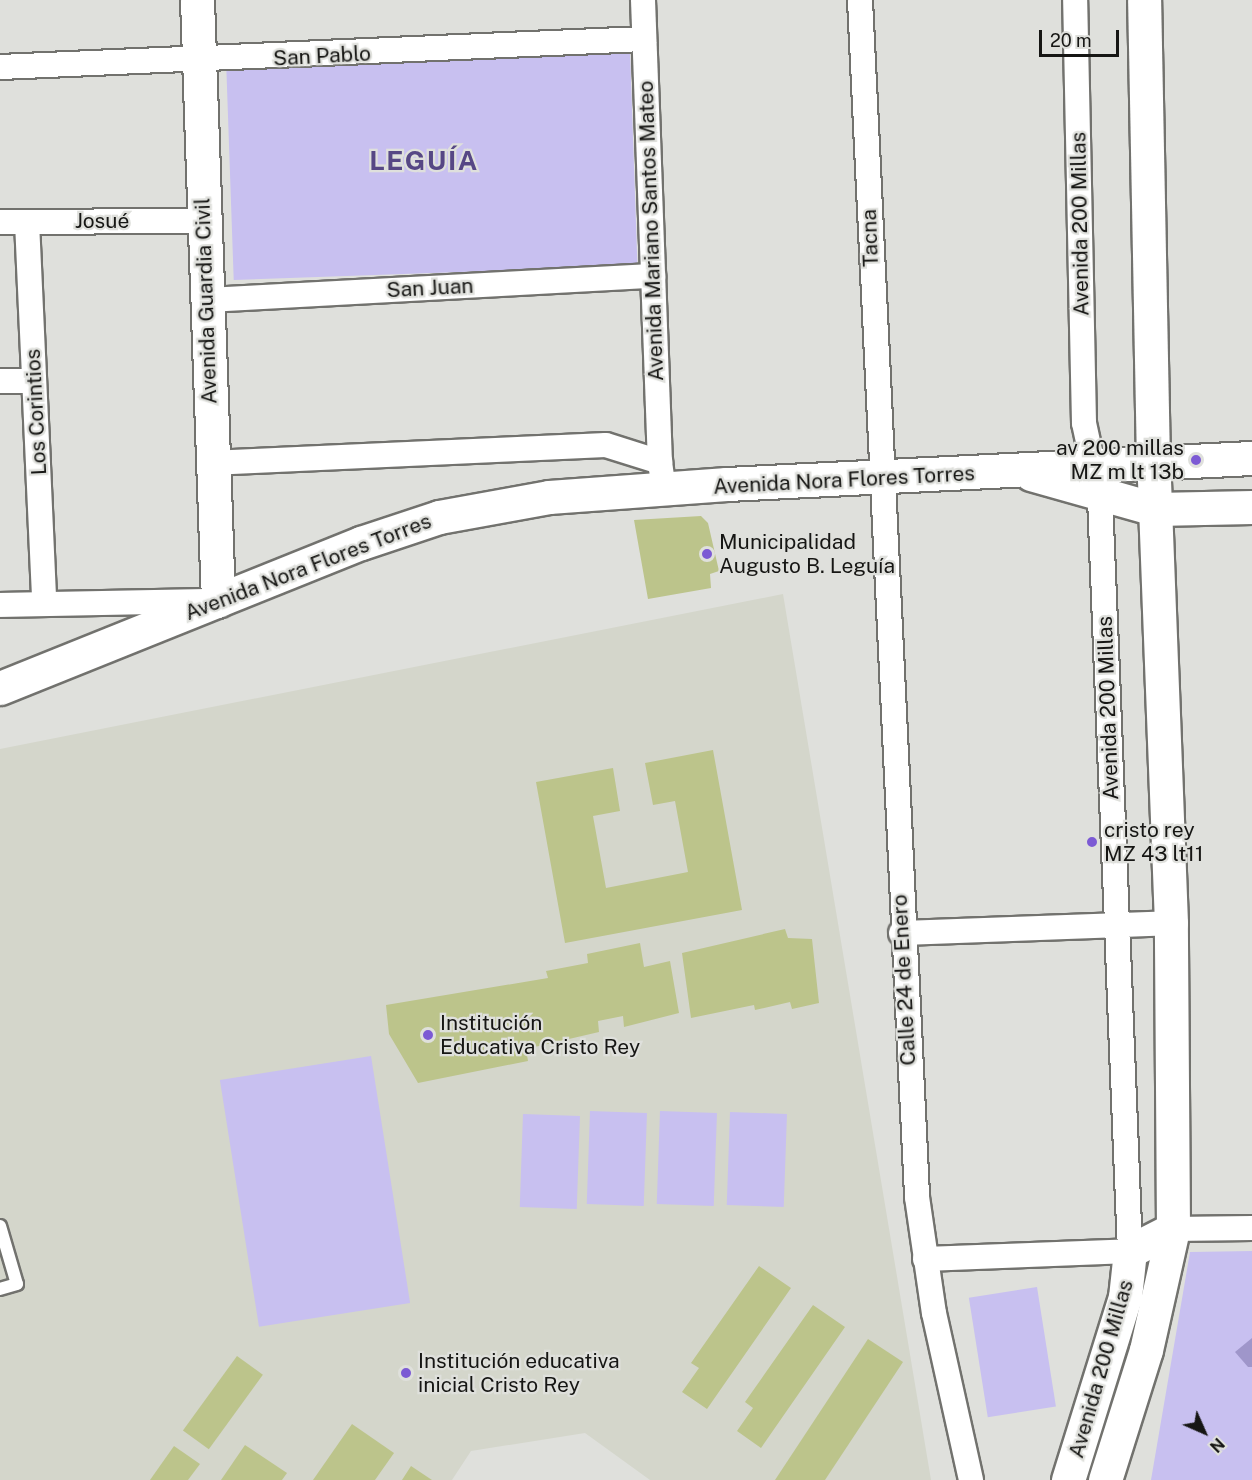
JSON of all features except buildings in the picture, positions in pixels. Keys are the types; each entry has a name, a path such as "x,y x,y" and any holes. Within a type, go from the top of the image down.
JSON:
{"street":[{"name":"Avenida Guardia Civil","path":"197,0 210,463 218,601"},
{"name":"Avenida Mariano Santos Mateo","path":"643,0 662,476"},
{"name":"Tacna","path":"860,0 880,476"},
{"name":"Avenida 200 Millas","path":"1068,1480 1125,1297 1130,1251 1100,497 1084,423 1075,0"},
{"name":"Avenida 200 Millas","path":"1105,1480 1146,1350 1173,1229 1171,923 1153,463 1144,0"},
{"name":"San Pablo","path":"0,67 199,62 644,39"},
{"name":"Josué","path":"0,222 204,221"},
{"name":"Los Corintios","path":"27,222 44,603"},
{"name":"San Juan","path":"206,300 653,276"},
{"path":"0,381 34,381"},
{"name":"Avenida Nora Flores Torres","path":"210,463 595,445 662,476"},
{"name":"Avenida Nora Flores Torres","path":"0,688 218,601 439,517 662,476 880,476 1025,472 1093,462 1153,463 1252,458"},
{"name":"Avenida Nora Flores Torres","path":"1025,472 1100,497 1155,509 1252,507"},
{"name":"Calle 24 de Enero","path":"880,476 901,933 925,1259 970,1480"},
{"path":"0,605 218,601"},
{"path":"901,933 1116,927 1171,923"},
{"path":"925,1259 1130,1251 1173,1229 1252,1228"}],"lane":[{"path":"0,1226 17,1284 0,1289"}],"shaded area":[{"path":"630,52 637,266 234,280 226,66"},
{"name":"Institución Educativa Cristo Rey","path":"783,594 931,1480 650,1480 585,1433 471,1451 452,1480 0,1480 0,749"},
{"path":"371,1056 410,1303 259,1327 220,1080"},
{"path":"590,1111 647,1113 644,1206 587,1204"},
{"path":"660,1111 717,1113 714,1206 657,1204"},
{"path":"730,1112 787,1114 784,1207 727,1205"},
{"path":"523,1114 580,1116 577,1209 520,1207"},
{"path":"1252,1251 1252,1480 1151,1480 1190,1252"},
{"path":"1037,1287 1056,1407 988,1417 969,1298"},
{"path":"1252,1338 1252,1367 1248,1367 1235,1352"}],"place":[{"name":"av 200 millas MZ m lt 13b","path":"1196,460"},
{"name":"Municipalidad Augusto B. Leguía","path":"707,554"},
{"name":"cristo rey MZ 43 lt11","path":"1092,842"},
{"name":"Institución Educativa Cristo Rey","path":"428,1035"},
{"name":"Institución educativa inicial Cristo Rey","path":"406,1373"}],"district":[{"name":"LEGUÍA","path":"424,161"}]}
